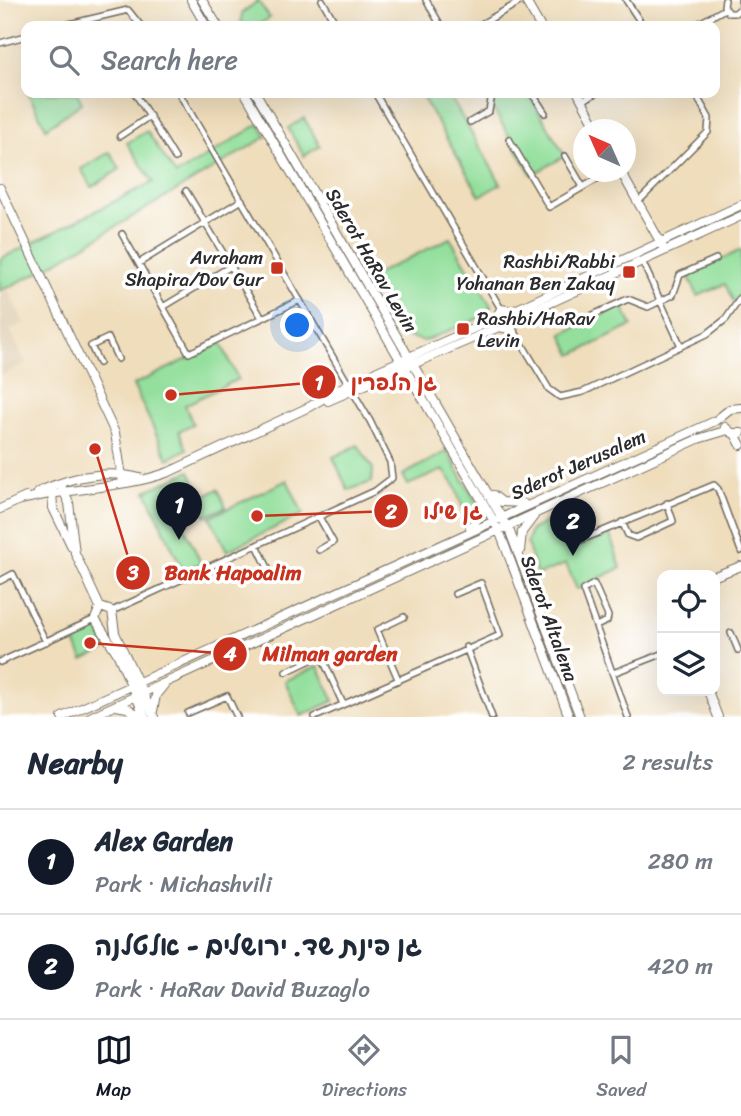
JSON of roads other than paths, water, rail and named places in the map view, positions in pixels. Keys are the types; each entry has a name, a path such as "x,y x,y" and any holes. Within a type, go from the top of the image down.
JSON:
{"main road":[{"path":"191,0 203,21"},
{"path":"202,0 215,21"},
{"path":"524,0 537,21"},
{"name":"Sderot HaRav Levin","path":"248,98 480,497 497,518"},
{"name":"Sderot HaRav Levin","path":"259,98 488,491 497,518"},
{"path":"581,98 592,119"},
{"path":"627,182 662,246"},
{"path":"0,188 115,433 123,478"},
{"path":"515,314 662,246 741,205"},
{"path":"497,323 501,309 515,314 642,261 662,246 741,216"},
{"path":"0,509 55,484 107,474 145,479 169,472 497,323 512,327 515,314"},
{"path":"404,345 429,353"},
{"path":"384,369 392,346"},
{"path":"425,383 429,353"},
{"path":"351,388 384,369 403,365"},
{"name":"Sderot Jerusalem","path":"62,717 725,414 733,408 741,408"},
{"path":"725,414 724,423 735,432 741,445"},
{"name":"Sderot Jerusalem","path":"90,717 698,439 735,432"},
{"path":"107,474 120,455"},
{"path":"21,500 123,478"},
{"path":"55,484 64,490 69,503 75,553"},
{"path":"55,484 50,493 52,508 100,607"},
{"path":"69,503 78,488"},
{"path":"488,491 502,502 514,505 531,502"},
{"path":"36,496 52,508"},
{"path":"462,533 480,518 483,510 480,497"},
{"path":"520,558 522,532 540,512"},
{"name":"Sderot Altalena","path":"497,518 520,558 580,717"},
{"name":"Sderot Altalena","path":"503,528 508,551 569,717"},
{"path":"471,543 492,539 501,543 508,551"},
{"path":"720,574 741,566"},
{"path":"117,692 129,670 108,607 100,607 96,611 98,622 129,670 148,716"},
{"path":"98,622 112,616"},
{"path":"129,670 154,676"},
{"path":"148,716 156,695 169,681"},
{"path":"710,696 718,717"},
{"path":"113,706 148,716"}],"street":[{"path":"322,0 334,21"},
{"path":"426,0 438,21"},
{"path":"487,21 524,0"},
{"path":"626,0 640,21"},
{"path":"725,0 725,9"},
{"path":"725,9 732,13 741,8"},
{"path":"703,21 725,9"},
{"path":"82,21 128,10 137,21"},
{"path":"0,43 21,37"},
{"path":"138,98 175,158"},
{"path":"112,616 375,491 392,478 390,462 351,388 182,98"},
{"path":"378,98 501,309"},
{"path":"470,122 489,111 490,98"},
{"path":"535,98 545,113"},
{"path":"638,202 708,132 709,118 698,98"},
{"path":"120,136 150,116"},
{"path":"509,139 549,207 592,182"},
{"path":"565,156 583,187"},
{"path":"186,191 262,318"},
{"path":"139,263 242,200"},
{"path":"122,234 189,353 300,300"},
{"path":"593,315 628,299 648,307 673,295 680,275 716,259"},
{"path":"642,261 681,346"},
{"path":"163,307 231,266"},
{"path":"512,327 549,389 559,397 583,392 718,327 741,297"},
{"path":"99,363 91,346 108,338 118,359"},
{"path":"582,540 714,485 718,489 741,551"},
{"path":"622,523 628,535 636,538 673,521 667,503"},
{"path":"319,517 333,542 319,550"},
{"path":"251,578 268,568 257,545"},
{"path":"0,580 13,574 46,642"},
{"path":"315,717 466,647 500,635 481,583 455,594"},
{"path":"596,626 607,621 608,616 594,584 583,590 628,717"},
{"path":"398,679 377,630 404,617"},
{"path":"0,662 98,622"},
{"path":"731,633 741,658"},
{"path":"466,647 492,717"},
{"path":"286,671 321,655 343,704"},
{"path":"613,673 657,656"},
{"path":"188,713 227,696 237,717"}],"place":[{"name":"Avraham Shapira/Dov Gur","path":"277,268"},
{"name":"Rashbi/Rabbi Yohanan Ben Zakay","path":"629,272"},
{"name":"Rashbi/HaRav Levin","path":"463,329"},
{"name":"גן הלפרין","path":"171,395"},
{"name":"Bank Hapoalim","path":"95,449"},
{"name":"גן שילו","path":"257,516"},
{"name":"Alex Garden","path":"179,540"},
{"name":"גן פינת שד. ירושלים - אלטלנה","path":"573,556"},
{"name":"Milman garden","path":"90,643"}]}
